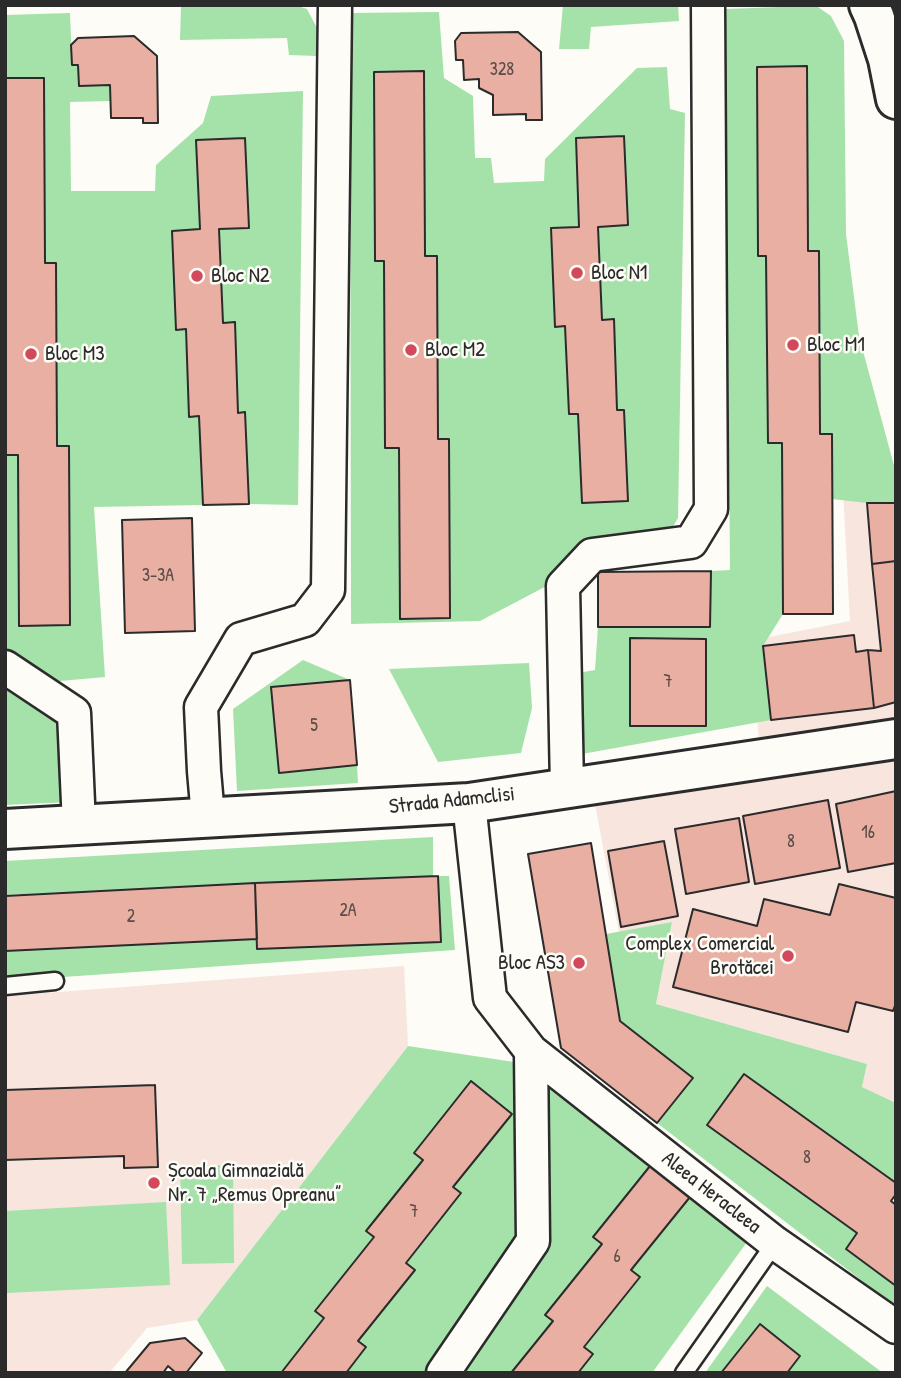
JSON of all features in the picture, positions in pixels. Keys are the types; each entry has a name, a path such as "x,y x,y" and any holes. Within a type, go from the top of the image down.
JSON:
{"street":[{"path":"208,817 201,707 241,639 305,620 328,590 335,5"},
{"path":"567,787 563,586 592,555 691,542 710,509 708,5"},
{"path":"869,5 888,59 896,99"},
{"path":"5,667 74,713 79,825"},
{"name":"Strada Adamclisi","path":"5,829 469,803 896,739"},
{"name":"Aleea Heracleea","path":"469,803 490,998 531,1051 775,1243 896,1327"},
{"path":"443,1373 533,1241 531,1051"}],"lane":[{"path":"5,986 55,981"},
{"path":"684,1373 775,1243"}],"shaded area":[{"path":"843,491 896,491 896,1103 862,1087 867,1064 656,1004 672,922 619,932 594,799 763,779 749,641 850,621"},
{"name":"Școala Gimnazială Nr. 7 „Remus Opreanu”","path":"404,966 408,1046 197,1320 147,1328 109,1373 5,1373 5,996"}],"green space":[{"path":"295,5 307,9 317,28 316,56 289,55 287,38 180,40 181,7"},
{"path":"563,5 678,5 679,21 591,27 589,49 559,49"},
{"path":"815,5 831,16 844,41 846,234 859,336 896,473 896,503 832,499 820,434 819,252 808,251 807,67 757,67 758,256 766,256 768,443 782,443 783,614 763,646 771,720 582,754 572,674 595,670 598,627 710,627 711,571 730,570 725,9","holes":["631,638 706,639 705,726 630,726"]},
{"path":"439,12 444,78 473,96 475,158 491,158 494,183 544,181 545,159 637,68 667,67 670,109 685,113 678,518 671,530 584,542 556,581 480,621 351,624 350,13","holes":["424,71 425,256 437,256 438,439 449,439 450,618 400,619 399,448 385,447 384,261 375,260 374,72","624,136 628,225 598,227 602,320 614,320 617,410 624,410 628,500 582,503 578,414 569,414 565,326 555,326 551,228 579,227 576,138"]},
{"path":"70,13 72,64 78,65 79,85 110,85 110,101 70,102 71,191 155,191 156,165 203,123 211,96 303,91 298,505 249,504 245,413 238,413 235,323 223,323 219,229 249,228 245,139 196,141 200,229 172,231 176,329 186,329 190,417 199,416 203,505 94,507 105,677 60,681 71,802 5,805 5,455 18,455 19,626 70,625 68,446 57,446 56,264 45,263 5,78 5,15"},
{"path":"303,660 350,680 271,688 279,773 357,765 358,783 237,791 233,709"},
{"path":"529,663 532,708 521,753 438,762 389,669"},
{"path":"433,837 433,876 5,895 5,861"},
{"path":"438,876 449,876 455,950 5,981 5,951 257,939 441,941"},
{"path":"672,922 656,1004 867,1064 862,1087 896,1103 896,1183 745,1074 708,1125 857,1233 846,1250 896,1286 896,1307 657,1123 692,1078 620,1021 606,934"},
{"path":"408,1046 514,1062 650,1166 593,1236 602,1244 545,1315 553,1321 511,1373 346,1373 366,1348 358,1341 406,1263 461,1193 453,1187 511,1114 472,1082 423,1160 367,1231 374,1237 315,1310 324,1318 281,1373 227,1373 197,1320"},
{"path":"233,1165 234,1263 182,1264 180,1166"},
{"path":"690,1197 747,1242 652,1373 578,1373 593,1354 584,1347 640,1278 631,1270"},
{"path":"166,1202 170,1285 7,1293 5,1211"},
{"path":"767,1286 883,1373 705,1373"}],"building":[{"path":"518,32 541,52 542,120 526,120 526,114 493,115 493,95 479,88 479,79 464,80 463,60 456,60 455,41 461,33"},
{"path":"134,36 157,56 158,123 143,123 143,118 111,118 110,85 79,86 78,65 72,65 71,45 78,38"},
{"name":"Bloc M1","path":"807,66 808,251 819,251 820,434 832,434 833,614 783,614 782,443 768,443 766,256 758,256 757,67"},
{"name":"Bloc M2","path":"424,71 425,256 437,256 438,439 449,439 450,618 400,619 399,448 385,448 384,261 375,261 374,72"},
{"name":"Bloc M3","path":"5,78 44,78 45,263 56,263 57,446 69,446 70,625 19,626 18,455 5,455"},
{"name":"Bloc N1","path":"624,136 628,225 598,227 602,320 614,319 617,410 624,410 628,501 582,503 578,414 569,414 565,326 555,327 551,228 579,227 576,138"},
{"name":"Bloc N2","path":"245,138 249,228 219,229 223,323 235,322 238,413 245,412 249,504 203,505 199,416 189,417 186,329 176,330 172,231 200,229 196,140"},
{"path":"867,503 896,503 896,561 872,564"},
{"path":"192,518 195,631 125,633 122,520"},
{"path":"896,561 896,702 874,708 868,650 881,651 872,564"},
{"path":"711,571 710,627 598,627 598,572"},
{"path":"854,635 856,652 868,650 874,708 771,720 763,646"},
{"path":"630,638 706,639 706,726 630,726"},
{"path":"350,680 357,765 279,773 271,687"},
{"path":"896,791 896,863 848,872 836,804"},
{"path":"828,800 840,868 755,884 743,816"},
{"path":"739,818 749,882 686,894 675,829"},
{"path":"664,841 678,916 621,927 608,851"},
{"name":"Bloc AS3","path":"591,843 620,1021 693,1078 657,1123 561,1048 528,854"},
{"path":"438,876 441,942 257,949 255,883"},
{"path":"255,883 257,939 5,951 5,896"},
{"name":"Complex Comercial Brotăcei","path":"839,884 896,898 896,1003 893,1011 856,1002 848,1032 673,987 693,909 757,926 764,899 830,915"},
{"path":"744,1074 896,1183 896,1194 891,1201 896,1205 896,1286 846,1249 857,1233 707,1125"},
{"path":"471,1081 512,1114 453,1187 461,1193 406,1263 415,1270 358,1341 366,1347 346,1373 281,1373 324,1318 315,1311 374,1237 366,1231 423,1160 414,1153"},
{"path":"155,1085 158,1167 124,1168 124,1156 5,1160 5,1090"},
{"path":"650,1166 690,1197 631,1270 640,1277 584,1347 593,1354 578,1373 511,1373 553,1321 545,1315 602,1244 593,1237"},
{"path":"760,1324 800,1356 787,1373 721,1373"},
{"path":"185,1338 202,1353 186,1373 176,1373 168,1366 163,1373 125,1373 150,1343"}],"place":[{"name":"Bloc N1","path":"577,273"},
{"name":"Bloc N2","path":"197,276"},
{"name":"Bloc M1","path":"793,345"},
{"name":"Bloc M2","path":"411,350"},
{"name":"Bloc M3","path":"31,354"},
{"name":"Complex Comercial Brotăcei","path":"788,956"},
{"name":"Bloc AS3","path":"579,963"},
{"name":"Școala Gimnazială Nr. 7 „Remus Opreanu”","path":"154,1183"}]}
